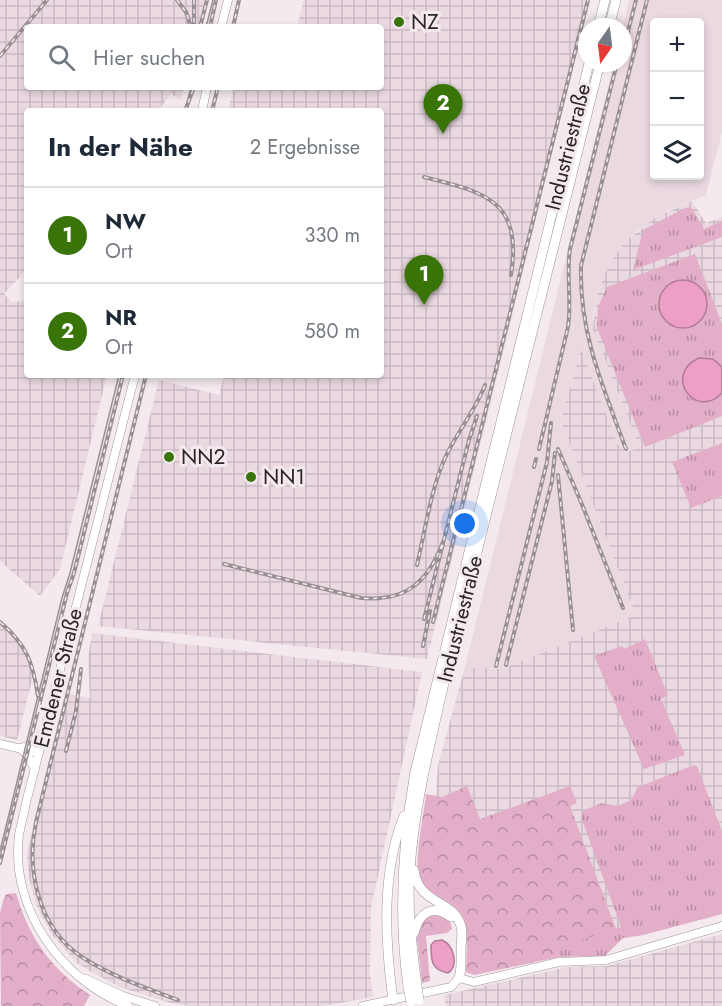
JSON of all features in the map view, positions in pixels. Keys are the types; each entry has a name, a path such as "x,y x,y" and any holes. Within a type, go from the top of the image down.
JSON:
{"highway":[{"path":"600,18 605,0"},
{"path":"611,18 616,0"},
{"name":"Industriestraße","path":"416,1004 404,955 401,903 410,803 436,682 587,72"},
{"name":"Industriestraße","path":"412,986 409,891 413,834 423,774 598,72"},
{"path":"393,1000 388,963 389,887 397,833 410,803"},
{"path":"413,834 414,873 418,886 426,895 449,909 462,929 459,978"},
{"path":"411,944 417,920 424,913 434,910 444,912 454,920 461,944"}],"street":[{"path":"222,24 228,0"},
{"path":"203,108 206,90"},
{"name":"Emdener Straße","path":"128,1006 98,992 72,971 36,925 27,904 21,880 19,834 134,378"},
{"path":"20,748 33,744 45,731"},
{"path":"0,744 39,753"},
{"path":"20,748 28,756 35,769"},
{"path":"363,1006 450,987 459,978 474,982 559,962 606,960 722,926"},
{"name":"Emdener Straße","path":"72,971 111,991 155,1006"}],"shaded area":[{"path":"0,0 207,0 201,24 24,24 24,90 183,90 181,100 171,94 160,108 24,108 24,272 4,294 12,302 24,301 24,378 106,378 60,569 40,596 0,561"},
{"path":"304,0 590,0 586,18 578,18 578,49 427,659 98,626 159,380 219,395 223,378 384,378 384,108 229,108 233,90 384,90 384,24 298,24"},
{"path":"629,0 722,0 722,132 706,195 667,211 625,242 609,264 597,295 593,317 636,438 635,449 626,452 618,445 581,350 561,421 636,615 502,669 465,667 612,72 632,72 632,18 625,18"},
{"path":"692,201 706,223 722,217 722,914 643,935 534,952 430,870 438,765 465,667 502,669 636,615 561,421 581,349 618,445 626,452 635,449 636,438 593,329 597,295 609,264 625,242 656,217"},
{"path":"678,280 688,280 703,290 707,304 706,313 697,324 688,328 678,328 663,318 659,309 659,299 669,284"},
{"path":"699,358 713,359 722,367 722,393 712,400 702,402 694,399 683,384 683,375 688,366"},
{"path":"0,624 15,637 29,660 33,676 17,740 0,736"},
{"path":"92,633 422,672 371,908 370,973 373,997 324,1006 189,1006 167,1002 120,987 91,972 77,963 52,935 36,905 29,878 27,854 65,693 90,698 88,658"},
{"path":"722,934 722,1006 446,1006 444,995 567,967 607,966"},
{"path":"442,940 450,946 454,956 453,966 448,973 435,967 432,960 431,945 435,941"}],"green space":[{"path":"691,207 704,229 722,221 722,237 633,270 643,230"},
{"path":"695,254 722,324 722,416 645,447 597,328 598,307 607,287"},
{"path":"722,443 722,496 691,508 672,462"},
{"path":"645,639 668,695 661,699 685,755 644,769 594,656 622,646 624,649"},
{"path":"694,765 697,766 722,831 722,914 623,938 605,956 559,957 556,948 621,927 581,817 583,811 601,803 618,806 631,800 638,787"},
{"path":"467,786 480,819 570,786 577,803 570,806 616,929 556,948 559,957 474,975 466,972 467,942 460,913 422,884 419,877 418,860 426,794 442,797"},
{"path":"16,893 21,909 43,951 64,974 90,995 84,1006 1,1006 0,913 6,894"},
{"path":"441,915 450,920 452,929 447,933 426,936 430,981 422,983 417,939 419,925 428,916"}],"tram line":[{"path":"207,24 213,0"},
{"path":"186,108 190,90"},
{"path":"0,851 118,378"}],"railway":[{"path":"27,24 47,0"},
{"path":"177,0 186,12 190,24"},
{"path":"194,0 194,24"},
{"path":"201,24 207,0"},
{"path":"211,24 216,0"},
{"path":"234,24 239,0"},
{"path":"433,622 588,0"},
{"path":"631,18 636,0"},
{"path":"626,449 601,382 588,337 581,291 581,266 647,0"},
{"path":"0,56 24,27"},
{"path":"539,449 568,327 570,249 615,72"},
{"path":"186,108 193,90"},
{"path":"213,108 217,90"},
{"path":"424,177 465,188 481,195 505,215 511,230 513,250 511,275"},
{"path":"0,863 122,378"},
{"path":"145,378 36,822 33,859 39,897 45,914 67,945 105,970 178,1000"},
{"path":"417,565 440,470 485,385"},
{"path":"424,619 477,416"},
{"path":"496,666 547,462 551,423"},
{"path":"558,449 623,608"},
{"path":"506,665 552,481 555,453"},
{"path":"534,467 536,459"},
{"path":"558,475 573,630"},
{"path":"224,564 361,598 391,597 413,587 422,578 430,568 443,542"},
{"path":"423,646 430,611"},
{"path":"0,622 23,647 31,664 38,696"},
{"path":"66,751 76,711 81,669"}],"place":[{"name":"NZ","path":"399,22"},
{"name":"NR","path":"443,134"},
{"name":"NW","path":"424,305"},
{"name":"NN2","path":"169,457"},
{"name":"NN1","path":"251,477"}]}
